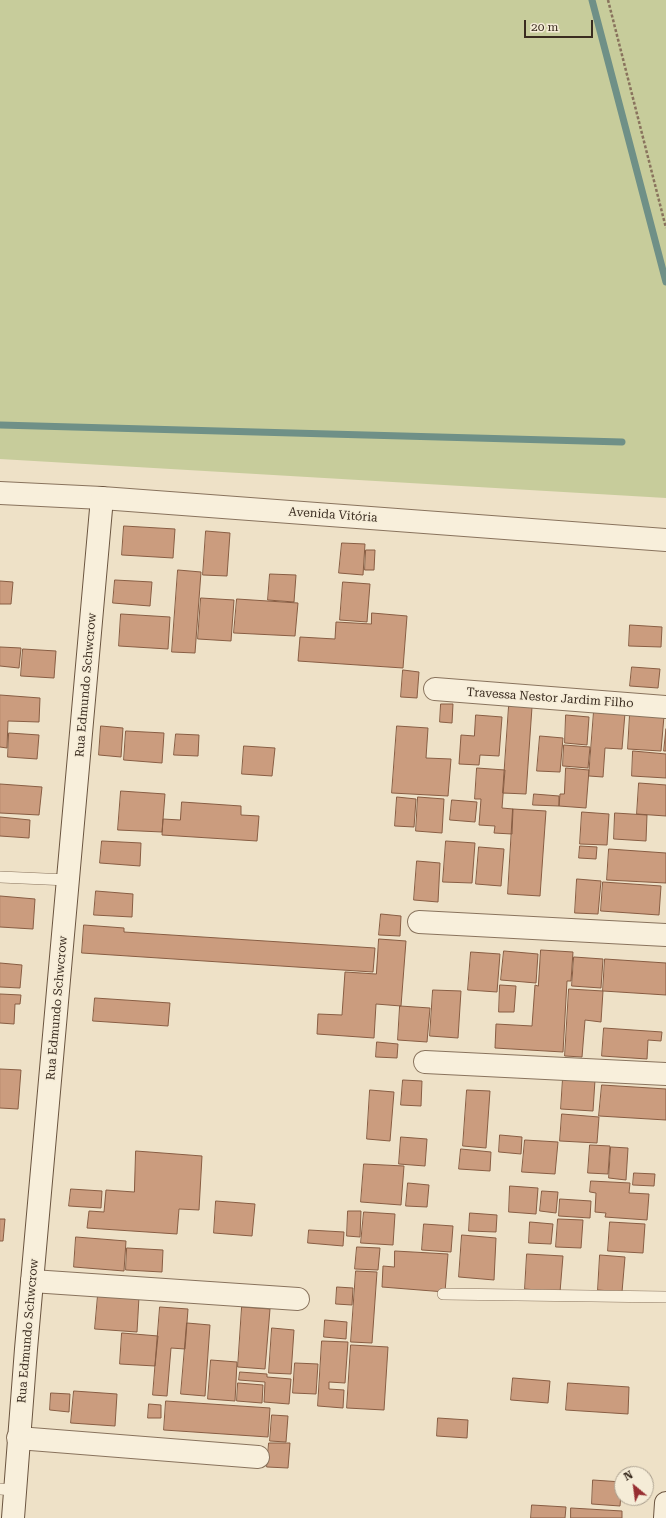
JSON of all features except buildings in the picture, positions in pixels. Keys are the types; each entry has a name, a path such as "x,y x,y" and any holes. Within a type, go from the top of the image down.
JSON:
{"street":[{"name":"Avenida Vitória","path":"0,493 102,498 666,540"},
{"name":"Rua Edmundo Schwcrow","path":"13,1518 7,1490 18,1438 102,498"},
{"name":"Travessa Nestor Jardim Filho","path":"435,690 666,707"},
{"path":"418,922 666,935"},
{"path":"425,1062 666,1074"},
{"path":"32,1281 298,1299"},
{"path":"18,1438 258,1457"},
{"path":"665,1518 666,1503"}],"lane":[{"path":"0,877 68,880"},
{"path":"443,1294 666,1297"}],"path":[{"path":"608,0 666,228"}],"green space":[{"path":"0,0 666,0 666,498 0,459"}],"waterway":[{"path":"592,0 666,282"},
{"path":"0,425 622,442"}]}
